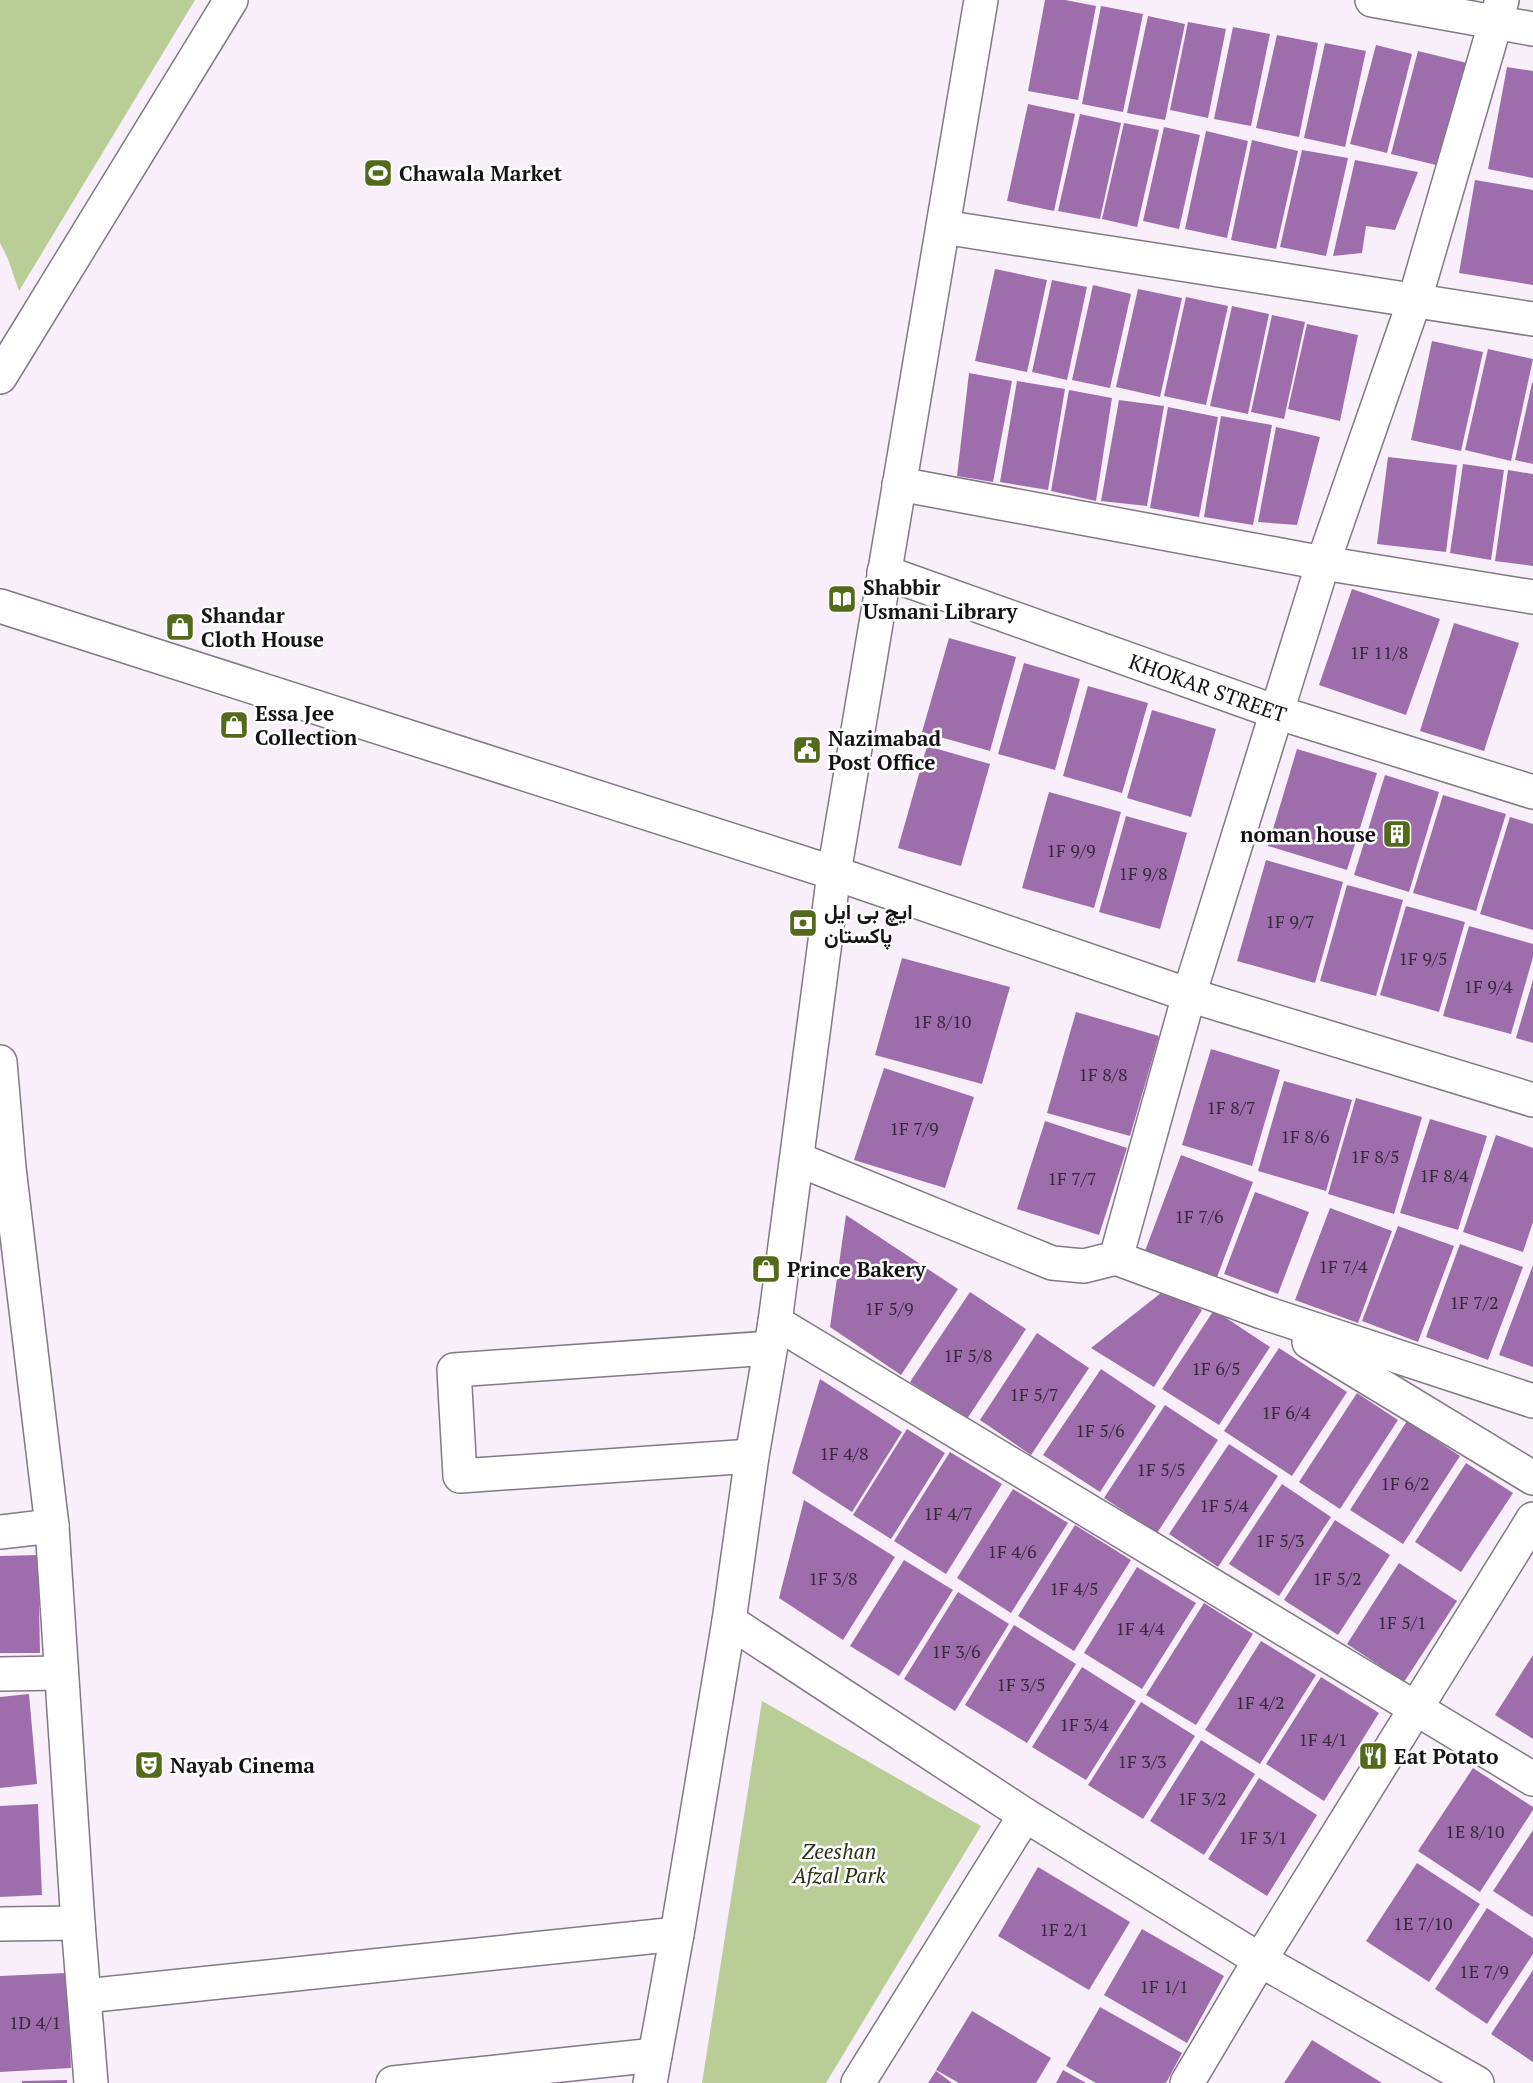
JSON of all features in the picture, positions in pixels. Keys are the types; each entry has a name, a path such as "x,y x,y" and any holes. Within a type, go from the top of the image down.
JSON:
{"street":[{"path":"0,377 231,0"},
{"path":"393,2083 652,2069 729,1621 772,1335 834,873 981,0"},
{"path":"1372,0 1498,12 1533,29"},
{"path":"1116,1258 1189,995 1323,563 1416,299 1498,12"},
{"path":"943,227 1533,319"},
{"path":"899,484 1323,563 1533,597"},
{"name":"KHOKAR STREET","path":"884,572 1276,712 1533,792"},
{"path":"0,606 834,873 1189,995 1533,1100"},
{"path":"0,1062 4,1168 52,1526 91,2083"},
{"path":"796,1159 1052,1263 1084,1266 1116,1258 1262,1312 1533,1401"},
{"path":"1262,1312 1533,1478"},
{"path":"752,1456 460,1476 454,1370 772,1335 1416,1708 1533,1779"},
{"path":"1186,2083 1533,1519"},
{"path":"0,1532 52,1526"},
{"path":"729,1621 1025,1815 1260,1960 1477,2083"},
{"path":"0,1674 61,1673"},
{"path":"858,2083 1025,1815"},
{"path":"0,1924 78,1923"},
{"path":"85,1996 677,1934"}],"green space":[{"path":"0,0 195,0 19,291 0,243"},
{"name":"Zeeshan Afzal Park","path":"762,1701 981,1826 826,2083 702,2083"}],"building":[{"path":"1045,0 1065,0 1096,6 1078,100 1028,91"},
{"path":"1101,6 1143,14 1123,112 1082,104"},
{"path":"1148,16 1185,24 1165,120 1127,113"},
{"path":"1188,22 1226,29 1208,118 1170,110"},
{"path":"1233,27 1270,34 1251,126 1214,119"},
{"path":"1277,35 1318,43 1299,137 1256,128"},
{"path":"1325,43 1366,51 1345,147 1304,138"},
{"path":"1376,45 1412,54 1387,153 1350,144"},
{"path":"1418,51 1467,63 1440,166 1391,154"},
{"path":"1507,67 1533,71 1533,178 1488,169"},
{"path":"1028,104 1075,114 1054,211 1007,201"},
{"path":"1080,114 1121,123 1100,219 1058,211"},
{"path":"1124,123 1159,130 1137,227 1102,219"},
{"path":"1164,127 1200,135 1179,229 1143,221"},
{"path":"1206,131 1248,141 1227,238 1185,229"},
{"path":"1252,140 1298,151 1276,249 1231,240"},
{"path":"1302,150 1348,158 1326,256 1280,247"},
{"path":"1355,160 1418,172 1395,230 1366,226 1362,253 1333,256"},
{"path":"1475,180 1533,190 1533,285 1459,273"},
{"path":"995,269 1047,280 1027,372 975,361"},
{"path":"1052,280 1087,287 1067,380 1032,372"},
{"path":"1093,285 1131,294 1110,388 1072,380"},
{"path":"1138,289 1182,298 1160,397 1116,387"},
{"path":"1186,297 1228,306 1206,405 1164,396"},
{"path":"1232,306 1269,314 1248,414 1210,406"},
{"path":"1272,315 1305,322 1284,419 1251,412"},
{"path":"1307,324 1358,335 1340,421 1288,409"},
{"path":"1432,341 1483,352 1461,451 1411,440"},
{"path":"1488,349 1533,359 1511,461 1465,450"},
{"path":"969,373 1012,381 993,482 957,476"},
{"path":"1017,381 1065,389 1048,490 1000,482"},
{"path":"1533,383 1533,464 1515,460"},
{"path":"1069,390 1112,398 1096,501 1051,491"},
{"path":"1119,400 1164,406 1147,506 1101,501"},
{"path":"1168,407 1218,417 1199,517 1150,508"},
{"path":"1221,416 1272,425 1253,525 1204,517"},
{"path":"1276,427 1320,437 1297,525 1258,522"},
{"path":"1388,457 1457,465 1446,552 1377,544"},
{"path":"1463,464 1504,470 1491,560 1450,553"},
{"path":"1508,470 1533,474 1533,566 1495,561"},
{"path":"1352,589 1440,619 1406,715 1319,685"},
{"path":"1454,623 1519,643 1484,751 1420,731"},
{"path":"949,638 1016,657 990,751 922,732"},
{"path":"1024,663 1080,679 1055,770 998,754"},
{"path":"1088,686 1148,703 1122,793 1063,776"},
{"path":"1152,710 1216,729 1191,817 1127,798"},
{"path":"927,746 990,764 961,866 898,848"},
{"path":"1297,749 1377,773 1347,870 1268,846"},
{"name":"noman house","path":"1385,775 1439,792 1409,892 1354,875"},
{"path":"1049,792 1121,812 1094,908 1022,888"},
{"path":"1443,795 1506,814 1476,911 1413,893"},
{"path":"1126,816 1187,833 1160,929 1099,912"},
{"path":"1510,817 1533,824 1533,930 1480,914"},
{"path":"1266,860 1343,882 1315,983 1237,961"},
{"path":"1347,885 1403,900 1376,996 1320,981"},
{"path":"1406,906 1465,922 1439,1012 1380,995"},
{"path":"1469,926 1533,944 1533,957 1511,1034 1443,1016"},
{"path":"902,958 1010,987 982,1084 875,1055"},
{"path":"1533,980 1533,1043 1516,1038"},
{"path":"1076,1012 1159,1036 1130,1136 1047,1113"},
{"path":"1211,1049 1280,1070 1252,1166 1182,1145"},
{"path":"884,1068 974,1097 945,1188 854,1160"},
{"path":"1284,1081 1352,1100 1326,1191 1258,1171"},
{"path":"1356,1098 1422,1117 1394,1214 1328,1194"},
{"path":"1430,1119 1487,1136 1458,1230 1400,1213"},
{"path":"1045,1121 1127,1148 1099,1235 1017,1209"},
{"path":"1496,1135 1533,1148 1533,1222 1523,1252 1463,1232"},
{"path":"1181,1155 1253,1182 1217,1277 1145,1251"},
{"path":"1255,1192 1309,1212 1278,1294 1224,1274"},
{"path":"1330,1208 1392,1231 1358,1323 1295,1300"},
{"path":"846,1215 958,1289 901,1375 830,1327"},
{"path":"1398,1226 1454,1246 1418,1342 1362,1321"},
{"path":"1460,1244 1523,1267 1488,1360 1426,1337"},
{"path":"1533,1265 1533,1367 1499,1355"},
{"path":"1166,1289 1202,1310 1154,1387 1091,1348"},
{"path":"970,1292 1026,1329 967,1419 910,1382"},
{"path":"1214,1310 1270,1347 1219,1425 1162,1389"},
{"path":"1037,1333 1089,1368 1031,1455 980,1420"},
{"path":"1279,1348 1347,1392 1292,1476 1224,1431"},
{"path":"1101,1369 1156,1406 1100,1492 1043,1455"},
{"path":"820,1379 902,1432 852,1512 792,1473"},
{"path":"1357,1393 1398,1420 1340,1509 1299,1482"},
{"path":"1165,1405 1218,1440 1157,1533 1104,1498"},
{"path":"1407,1421 1460,1456 1403,1544 1350,1510"},
{"path":"907,1429 945,1453 891,1539 853,1515"},
{"path":"1229,1444 1278,1476 1218,1567 1169,1534"},
{"path":"950,1452 1002,1484 946,1574 894,1541"},
{"path":"1466,1463 1513,1493 1461,1572 1415,1542"},
{"path":"1282,1484 1331,1517 1279,1596 1229,1564"},
{"path":"1013,1489 1068,1523 1011,1613 957,1578"},
{"path":"804,1500 895,1557 843,1640 779,1598"},
{"path":"1335,1520 1390,1555 1338,1635 1284,1600"},
{"path":"1075,1525 1131,1560 1074,1651 1018,1616"},
{"path":"38,1555 40,1653 0,1653 0,1556"},
{"path":"904,1560 953,1590 899,1676 850,1646"},
{"path":"1399,1563 1457,1601 1404,1682 1347,1644"},
{"path":"1137,1567 1196,1603 1142,1689 1084,1653"},
{"path":"958,1592 1009,1624 955,1711 904,1679"},
{"path":"1204,1603 1253,1634 1196,1725 1146,1695"},
{"path":"1014,1625 1076,1664 1027,1743 965,1705"},
{"path":"1261,1641 1316,1675 1260,1764 1205,1730"},
{"path":"1533,1655 1533,1739 1495,1715"},
{"path":"1082,1667 1136,1701 1086,1780 1032,1747"},
{"path":"1321,1677 1379,1713 1324,1801 1266,1764"},
{"path":"29,1694 37,1784 0,1788 0,1697"},
{"path":"1141,1702 1195,1736 1143,1819 1088,1785"},
{"path":"1201,1740 1255,1774 1204,1855 1150,1821"},
{"path":"1473,1768 1533,1807 1480,1892 1418,1851"},
{"path":"1259,1778 1317,1815 1267,1896 1208,1859"},
{"path":"38,1804 42,1895 0,1897 0,1806"},
{"path":"1533,1830 1533,1917 1493,1891"},
{"path":"1417,1863 1480,1904 1429,1982 1366,1941"},
{"path":"1038,1867 1130,1922 1089,1990 998,1936"},
{"path":"1487,1908 1533,1938 1533,1954 1487,2024 1435,1989"},
{"path":"1142,1929 1224,1976 1187,2043 1104,1995"},
{"path":"1533,1970 1533,2062 1491,2034"},
{"path":"67,1973 71,2068 0,2072 0,1976"},
{"path":"1100,2007 1182,2053 1166,2083 1096,2083 1066,2066"},
{"path":"972,2011 1051,2058 1036,2083 959,2083 936,2070"},
{"path":"1312,2040 1382,2083 1284,2083"},
{"path":"1063,2070 1086,2083 1056,2083"},
{"path":"936,2071 952,2083 928,2083"},
{"path":"67,2080 67,2083 22,2083 22,2081"}],"place":[{"name":"Chawala Market","path":"378,173"},
{"name":"Shabbir Usmani Library","path":"842,599"},
{"name":"Shandar Cloth House","path":"180,627"},
{"name":"Essa Jee Collection","path":"234,725"},
{"name":"Nazimabad Post Office","path":"807,750"},
{"name":"noman house","path":"1397,834"},
{"name":"ایچ بی ایل پاکستان","path":"803,923"},
{"name":"Prince Bakery","path":"766,1269"},
{"name":"Eat Potato","path":"1373,1756"},
{"name":"Nayab Cinema","path":"149,1765"}]}
